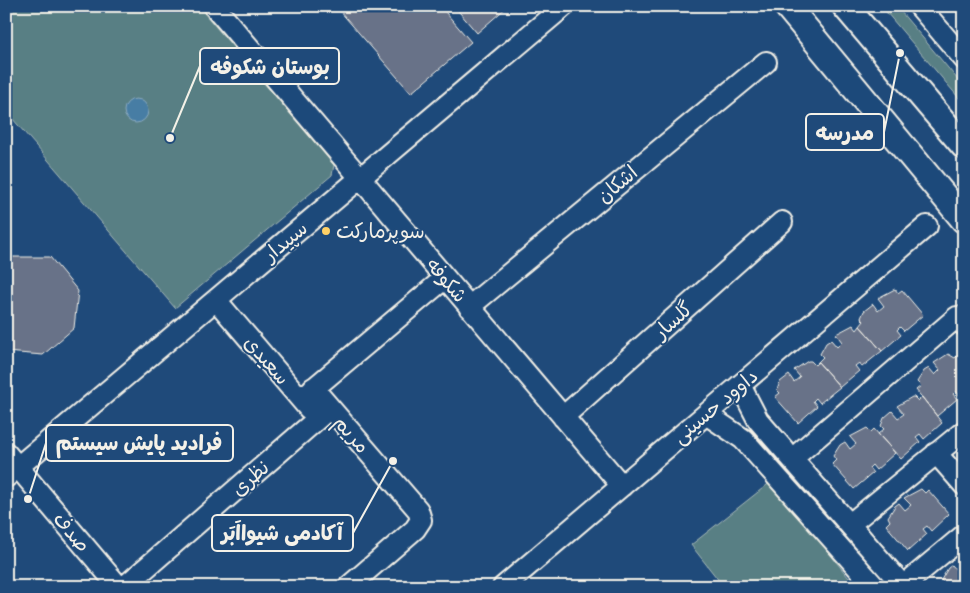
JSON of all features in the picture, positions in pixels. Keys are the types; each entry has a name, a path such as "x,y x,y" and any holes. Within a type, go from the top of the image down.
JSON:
{"main road":[{"path":"845,6 964,146"},
{"path":"786,8 964,220"}],"street":[{"name":"شکوفه","path":"214,6 622,486"},
{"name":"سپیدار","path":"10,466 216,300 564,6"},
{"path":"919,6 964,59"},
{"name":"اشکان","path":"469,307 766,62"},
{"name":"گلسار","path":"563,418 782,222"},
{"name":"داوود حسینی","path":"503,587 927,226"},
{"path":"307,394 445,278"},
{"name":"سعیدی","path":"216,300 324,413"},
{"path":"792,459 957,317 964,325"},
{"path":"740,385 758,420 904,586 964,535"},
{"name":"نظری","path":"124,587 324,413"},
{"name":"مریم","path":"324,413 418,510 420,520 415,530 348,587"},
{"path":"706,414 743,439 875,587"},
{"path":"850,524 964,431"},
{"path":"936,453 964,485"},
{"name":"صدف","path":"10,466 118,587"}],"green space":[{"path":"6,6 198,6 334,165 332,175 175,308 6,111"},
{"path":"881,6 896,6 964,87 964,104"},
{"path":"772,481 856,587 724,587 691,545"}],"water":[{"path":"136,99 145,102 148,111 145,120 136,123 127,120 124,111 127,102"}],"building":[{"path":"343,6 440,6 471,42 411,93 339,10"},
{"path":"454,6 508,6 477,33"},
{"path":"8,257 50,257 78,291 74,328 43,355 6,352 6,259"},
{"path":"895,289 898,293 902,290 923,315 904,331 900,327 897,330 901,335 882,351 860,326 864,321 861,318 864,311 873,304 878,311 884,306 878,298"},
{"path":"853,325 857,330 860,326 882,351 862,367 859,363 855,366 859,371 840,387 818,362 823,357 820,354 826,343 831,340 837,347 842,342 836,334"},
{"path":"948,354 955,358 958,355 964,362 964,393 960,396 956,391 953,394 957,399 937,416 916,390 921,386 917,382 924,371 929,368 935,375 940,370 934,363"},
{"path":"808,361 815,365 818,362 840,387 820,403 816,398 813,401 817,406 798,423 775,397 780,393 777,390 780,382 789,375 794,382 800,377 794,370"},
{"path":"912,397 918,401 922,397 942,423 924,439 920,434 916,437 920,442 901,459 878,434 884,429 881,426 884,418 892,411 898,418 904,414 897,406"},
{"path":"867,428 871,432 874,429 895,453 876,470 872,465 869,468 873,473 854,489 832,464 836,460 833,456 840,445 845,442 850,449 856,444 850,437"},
{"path":"921,489 925,493 928,490 949,514 931,531 927,526 923,529 927,534 908,551 886,525 890,521 888,517 895,506 899,503 905,510 911,505 904,498"},
{"path":"964,556 964,568 957,560"},
{"path":"952,565 958,572 964,568 964,587 940,587 944,583 941,580 948,568"}],"place":[{"name":"مدرسه","path":"900,53"},
{"name":"بوستان شکوفه","path":"170,138"},
{"name":"سوپرمارکت","path":"326,231"},
{"name":"آکادمی شیوااَبَر","path":"393,461"},
{"name":"فرادید پایش سیستم","path":"28,499"}]}
